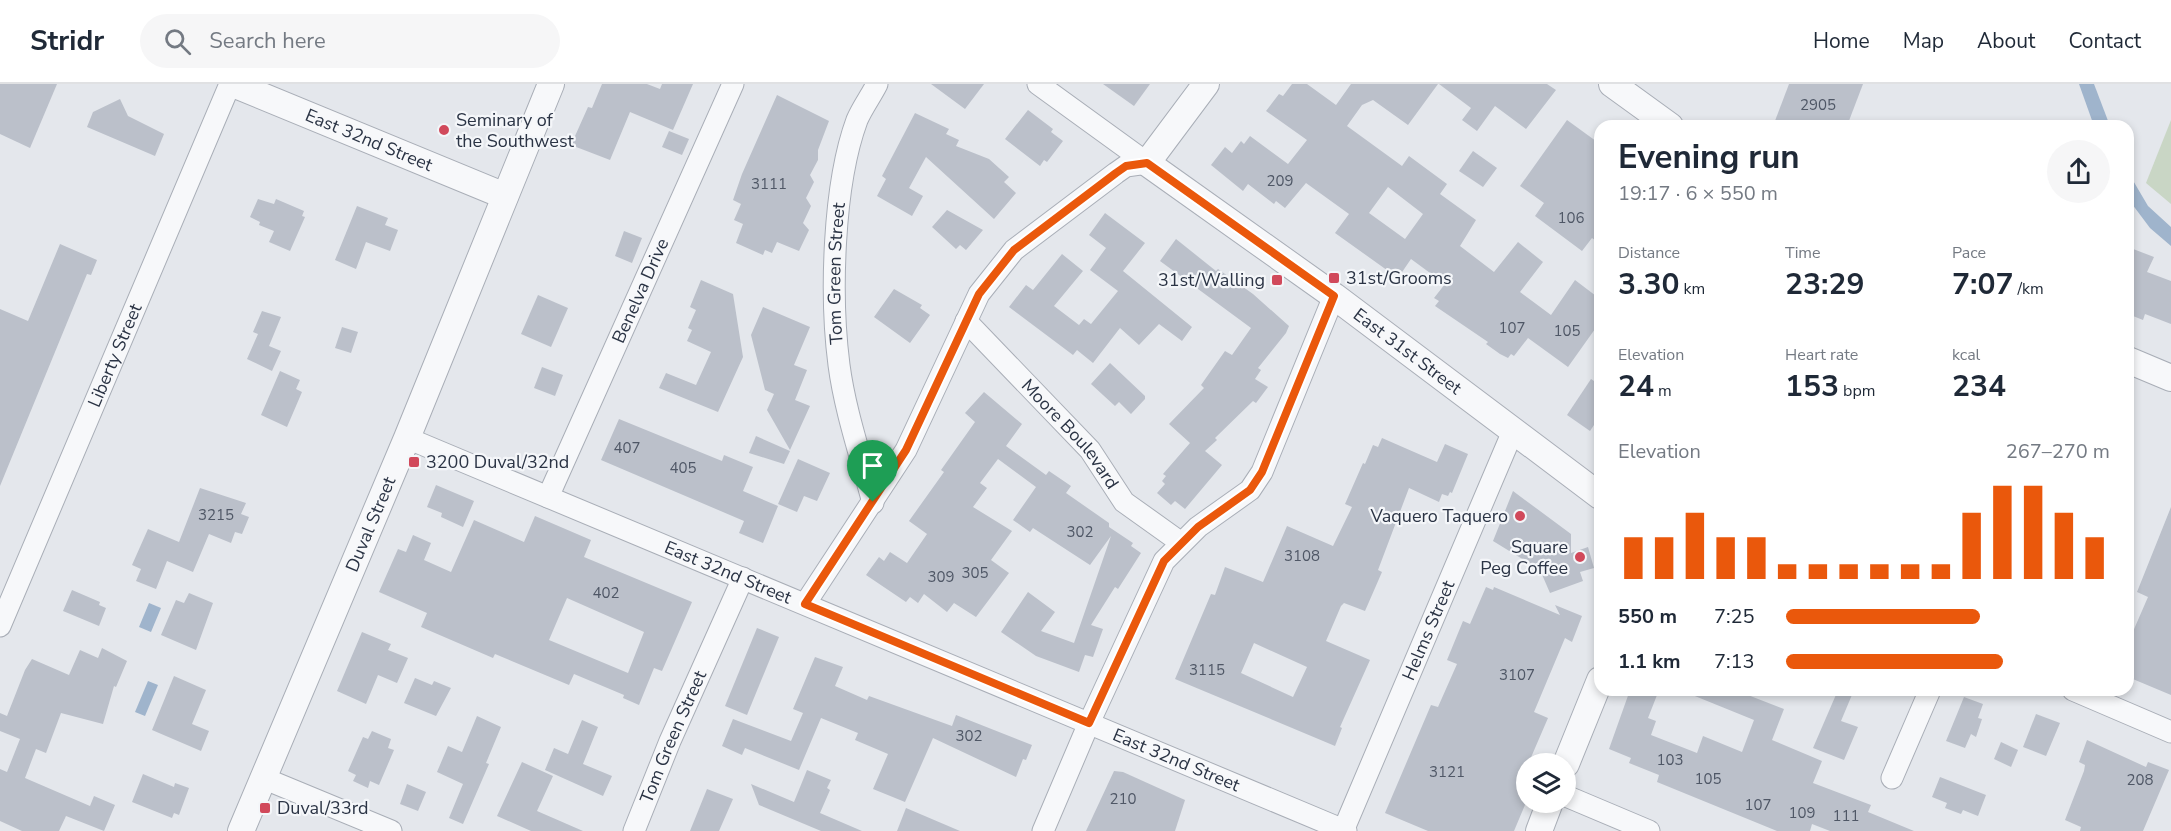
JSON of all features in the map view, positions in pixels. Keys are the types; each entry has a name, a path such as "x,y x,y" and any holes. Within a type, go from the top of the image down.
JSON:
{"street":[{"name":"East 32nd Street","path":"232,84 505,196"},
{"name":"Liberty Street","path":"0,626 232,84"},
{"name":"Duval Street","path":"241,831 407,438 551,84"},
{"name":"Benelva Drive","path":"548,497 733,84"},
{"name":"Tom Green Street","path":"873,502 850,420 839,364 836,239 844,172 857,120 877,84"},
{"name":"East 31st Street","path":"1038,84 1334,296 1594,492"},
{"path":"805,604 906,450 979,294 1014,250 1126,166 1147,163 1206,84"},
{"path":"1612,84 1662,120"},
{"path":"1043,831 1089,723 1164,561 1180,542 1250,490 1262,472 1334,296"},
{"name":"Moore Boulevard","path":"966,321 1090,450 1124,502 1180,542"},
{"path":"2134,363 2171,378"},
{"name":"Helms Street","path":"1345,831 1513,431"},
{"name":"East 32nd Street","path":"407,438 1345,831"},
{"name":"Tom Green Street","path":"634,831 670,741 743,578"},
{"path":"1570,753 1594,695"},
{"path":"1893,778 1927,696"},
{"path":"2087,696 2171,732"},
{"path":"263,778 391,831"},
{"path":"1576,800 1649,831"},
{"path":"1539,831 1546,813"}],"green space":[{"path":"2171,120 2171,204 2146,183"}],"water":[{"path":"2079,84 2094,84 2108,120 2092,120"},
{"path":"2134,182 2148,206 2171,227 2171,246 2150,228 2134,207"},
{"path":"149,603 161,608 151,632 139,627"},
{"path":"148,681 158,685 145,716 135,712"}],"building":[{"path":"0,84 57,84 30,148 0,134"},
{"path":"602,84 647,84 660,89 662,84 693,84 673,130 630,112 610,160 571,145 588,107 592,108"},
{"path":"931,84 984,84 965,109"},
{"path":"1103,84 1150,84 1134,106"},
{"path":"1292,84 1307,84 1336,105 1351,84 1438,84 1408,125 1373,100 1362,105 1347,126 1402,166 1409,156 1447,184 1440,194 1476,220 1460,246 1494,272 1518,242 1543,262 1520,292 1551,315 1575,280 1594,294 1594,330 1568,367 1528,338 1514,356 1511,354 1508,358 1500,354 1486,344 1488,342 1435,306 1439,301 1434,298 1445,284 1411,259 1398,278 1335,233 1349,214 1306,183 1285,208 1276,201 1274,204 1248,184 1243,191 1211,165 1225,147 1232,153 1241,141 1244,144 1250,136 1288,164 1307,140 1266,111 1279,94 1283,96","holes":["1388,187 1423,214 1405,239 1369,213"]},
{"path":"1439,84 1547,84 1556,90 1526,129 1495,106 1477,131 1462,120 1471,108"},
{"path":"1789,84 1863,84 1849,120 1775,120"},
{"path":"777,95 829,121 818,150 818,160 810,175 814,182 806,198 811,206 803,223 809,230 799,251 777,242 772,253 765,250 763,255 736,243 743,224 734,220 741,204 733,200"},
{"path":"120,99 128,116 164,134 155,156 87,127 93,112"},
{"path":"1028,110 1053,129 1051,132 1063,141 1047,162 1044,160 1040,166 1005,139"},
{"path":"915,113 949,129 946,134 959,140 956,146 989,159 1009,177 1004,182 1016,193 994,219 926,157 909,188 923,196 912,216 877,196 886,179 882,176"},
{"path":"1567,120 1594,140 1594,240 1592,238 1582,251 1535,216 1544,203 1520,186"},
{"path":"669,131 689,139 682,155 662,147"},
{"path":"1473,151 1497,168 1483,187 1459,171"},
{"path":"258,199 274,204 276,199 304,211 302,216 305,217 290,251 269,242 274,231 259,225 260,222 250,217"},
{"path":"357,206 388,218 385,225 398,230 390,251 366,242 356,269 335,260"},
{"path":"947,210 983,230 966,250 960,245 956,249 932,227"},
{"path":"1105,213 1145,243 1123,271 1192,327 1182,341 1159,324 1139,345 1120,328 1093,363 1077,350 1073,355 1009,307 1026,285 1033,290 1062,254 1083,271 1054,306 1079,325 1084,319 1091,324 1118,291 1090,270 1106,248 1089,235"},
{"path":"624,231 642,238 632,263 615,256"},
{"path":"1176,239 1216,271 1218,269 1253,294 1289,326 1258,368 1261,370 1255,379 1268,387 1256,403 1253,401 1205,451 1222,465 1185,509 1175,501 1171,505 1157,493 1165,484 1162,481 1166,476 1163,474 1190,443 1169,424 1204,388 1201,385 1225,351 1232,355 1251,328 1160,261"},
{"path":"60,244 97,260 91,275 87,274 0,486 0,309 28,321"},
{"path":"2134,249 2154,257 2147,272 2171,281 2171,324 2145,314 2143,320 2134,316"},
{"path":"701,280 733,294 743,357 718,412 659,388 666,373 696,385 711,352 687,341 692,330 688,328 696,310 690,307"},
{"path":"894,289 922,305 920,308 930,315 910,343 874,317"},
{"path":"538,295 568,308 551,347 521,334"},
{"path":"763,307 810,327 794,365 807,370 795,400 810,406 790,450 767,410 774,394 765,390 751,335"},
{"path":"262,311 281,317 269,346 281,351 272,371 247,359 258,334 253,332"},
{"path":"342,327 358,332 351,353 335,348"},
{"path":"1110,363 1145,396 1145,399 1131,414 1119,402 1115,406 1091,384"},
{"path":"542,367 563,375 555,396 534,388"},
{"path":"280,371 300,380 296,389 302,392 287,427 261,415"},
{"path":"1591,379 1594,381 1594,425 1590,431 1567,415"},
{"path":"984,392 1022,424 1006,446 1046,475 1049,471 1071,486 1066,493 1109,523 1109,527 1133,543 1131,546 1141,553 1118,589 1115,587 1091,625 1103,629 1093,657 1085,655 1079,672 1036,656 1001,632 1028,592 1055,612 1041,631 1074,643 1111,536 1090,565 1033,528 1030,532 1013,520 1036,487 998,459 980,483 987,488 973,507 1012,531 991,560 1009,573 976,617 954,603 947,612 924,594 918,603 910,597 906,602 866,575 879,557 884,561 890,552 907,563 927,534 909,521 944,472 941,470 975,422 965,413"},
{"path":"619,419 722,461 724,455 753,467 743,491 778,506 763,543 739,533 744,521 601,460"},
{"path":"756,436 790,451 784,464 749,453"},
{"path":"1382,438 1437,462 1445,444 1468,454 1452,493 1450,492 1448,496 1442,494 1439,502 1409,488 1378,570 1382,572 1365,611 1344,603 1341,606 1326,641 1370,660 1340,727 1342,728 1335,746 1175,679 1211,594 1215,595 1225,567 1263,582 1287,526 1333,546 1352,507 1345,504 1363,463 1365,464 1373,445 1378,447","holes":["1254,643 1307,667 1293,697 1241,673"]},
{"path":"798,459 830,473 817,501 804,496 797,512 778,504"},
{"path":"436,485 474,501 463,527 441,517 442,513 427,507"},
{"path":"200,488 246,503 241,514 249,517 242,534 235,532 231,543 209,534 193,572 167,561 156,589 136,581 141,569 132,565 148,529 179,542"},
{"path":"1513,491 1571,534 1571,553 1588,547 1594,568 1580,572 1583,581 1550,593 1540,570 1493,541"},
{"path":"2171,507 2171,695 2134,680 2134,629 2148,597 2137,592"},
{"path":"535,516 591,540 584,557 692,602 662,671 654,668 639,705 623,698 624,695 574,674 569,685 495,654 493,658 421,627 427,613 379,592 398,549 406,552 413,535 431,543 424,560 451,572 474,520 524,542","holes":["567,598 644,632 628,673 549,640"]},
{"path":"1486,587 1493,590 1494,587 1560,615 1555,605 1582,616 1572,642 1565,638 1534,712 1548,718 1533,753 1516,753 1516,813 1522,813 1514,831 1428,831 1385,813 1431,705 1438,707 1457,664 1447,660 1463,621 1470,624"},
{"path":"72,590 100,602 99,605 106,608 99,626 63,611"},
{"path":"189,593 213,603 196,650 161,635 176,600 184,603"},
{"path":"757,628 779,637 747,715 725,706"},
{"path":"362,632 391,644 388,650 408,658 397,683 378,675 366,704 337,691"},
{"path":"102,648 127,661 116,687 114,686 103,724 61,713 46,753 36,749 25,778 90,806 94,796 115,805 104,831 66,816 59,831 22,831 0,821 0,769 7,772 20,739 0,731 0,713 7,716 25,670 32,659 69,675 80,650 98,658"},
{"path":"815,657 843,667 835,686 867,700 869,696 952,726 956,715 1032,745 1026,760 1023,759 1016,777 933,738 905,802 873,789 888,754 855,740 858,733 821,718 799,770 745,748 742,755 722,746 733,719 791,741 803,713 793,709"},
{"path":"174,676 206,690 192,724 209,731 201,751 152,730"},
{"path":"415,678 432,685 434,681 451,688 436,716 404,703"},
{"path":"1628,696 1657,696 1648,718 1656,721 1651,735 1697,753 1703,736 1742,752 1754,720 1695,696 1750,696 1784,709 1772,740 1822,761 1813,783 1871,805 1868,812 1914,831 1830,831 1812,824 1810,831 1777,831 1657,782 1659,775 1629,763 1631,758 1609,749"},
{"path":"1835,696 1851,696 1841,721 1858,727 1844,760 1813,748"},
{"path":"1964,697 1983,704 1978,718 1982,719 1976,737 1971,734 1965,748 1946,741"},
{"path":"2036,714 2060,723 2046,756 2023,747"},
{"path":"477,716 501,727 486,763 489,764 463,824 449,818 463,784 437,772 448,746 462,752"},
{"path":"582,720 598,727 583,764 612,776 603,796 545,770 554,748 568,754"},
{"path":"372,731 391,739 388,748 394,750 379,785 370,781 368,788 353,781 356,775 348,771 363,737 368,739"},
{"path":"2087,740 2146,767 2148,762 2169,770 2143,831 2080,831 2081,827 2065,820 2084,771 2085,765 2079,762"},
{"path":"2001,742 2018,750 2011,767 1994,759"},
{"path":"522,762 553,776 537,811 583,831 531,831 497,816"},
{"path":"807,770 831,780 827,788 830,790 820,813 862,831 821,831 759,805 751,784 794,802"},
{"path":"1114,771 1123,772 1185,800 1175,831 1086,831"},
{"path":"143,774 174,787 175,783 189,788 179,815 174,813 172,818 132,802"},
{"path":"1940,777 1986,795 1978,816 1963,810 1961,814 1945,808 1947,803 1932,797"},
{"path":"407,784 426,792 418,811 400,804"},
{"path":"707,789 733,799 719,831 690,831"},
{"path":"906,808 960,831 897,831"}],"place":[{"name":"Seminary of the Southwest","path":"444,130"},
{"name":"31st/Grooms","path":"1334,278"},
{"name":"31st/Walling","path":"1277,280"},
{"name":"3200 Duval/32nd","path":"414,462"},
{"name":"Vaquero Taquero","path":"1520,516"},
{"name":"Square Peg Coffee","path":"1580,557"},
{"name":"Duval/33rd","path":"265,808"}],"route":[{"path":"1147,163 1334,296 1262,472 1250,490 1198,527 1180,542 1164,561 1089,723 805,604 873,502 906,450 979,294 999,266 1032,235 1126,166 1147,163"}]}
